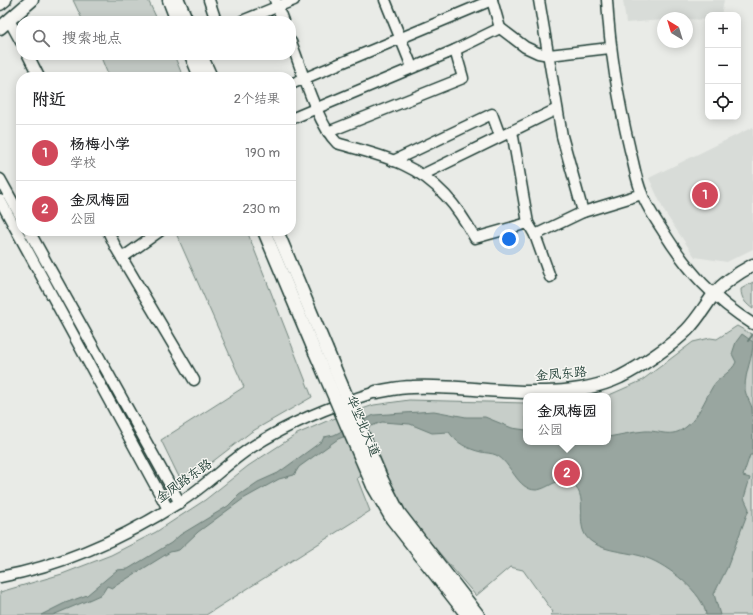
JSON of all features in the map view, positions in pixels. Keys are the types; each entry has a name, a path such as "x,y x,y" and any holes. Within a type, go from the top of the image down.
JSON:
{"main road":[{"path":"0,4 5,0"},
{"path":"5,24 32,0"},
{"path":"169,0 175,16"},
{"path":"178,0 185,16"},
{"path":"193,60 198,72"},
{"path":"203,60 209,72"},
{"name":"华坚北大道","path":"266,236 321,350 392,519 467,615"},
{"name":"华坚北大道","path":"279,236 321,350"},
{"name":"金凤东路","path":"376,392 412,387 542,391 571,390 596,385 620,377 667,346 686,331 702,314 714,295 725,282 753,265"},
{"name":"华坚北大道","path":"378,483 399,514 478,615"}],"street":[{"path":"209,0 214,16"},
{"path":"252,16 276,4 294,0"},
{"path":"385,0 412,67"},
{"path":"296,82 492,0 500,28 525,47 538,53 549,55 610,48"},
{"path":"539,0 549,55 551,82 556,109 583,212"},
{"path":"607,0 610,48 620,111 642,194 652,215 675,251 693,274 714,295 753,324"},
{"path":"276,4 281,16"},
{"path":"5,24 16,36"},
{"path":"296,117 455,50 500,28"},
{"path":"328,132 463,78 455,50"},
{"path":"296,55 328,132 337,143 393,161 422,176 445,194 466,222 475,238 528,223"},
{"path":"30,60 36,72"},
{"path":"422,176 556,109"},
{"path":"393,161 492,114 500,136"},
{"path":"512,131 528,223 535,235 550,277"},
{"path":"0,179 16,208"},
{"path":"535,235 583,212 642,194"},
{"path":"1,202 16,230"},
{"path":"19,236 168,509"},
{"path":"32,236 180,503"},
{"path":"111,236 194,380"},
{"path":"122,258 153,236"},
{"name":"金凤路东路","path":"0,577 55,563 96,548 132,531 180,503 251,448 277,432 325,409 376,392"}],"shaded area":[{"path":"73,0 148,0 156,16 81,16"},
{"path":"623,0 724,0 722,12 705,12 705,20 693,19 693,12 657,12 657,20 626,23"},
{"path":"102,60 176,60 181,72 107,72"},
{"path":"753,127 753,249 727,262 695,257 665,213 649,178"},
{"path":"177,236 249,236 312,397 251,432 190,479 183,480 178,475 161,440 244,387"},
{"path":"753,282 753,309 744,301 741,289"},
{"path":"737,326 753,335 753,615 550,615 553,612 523,570 510,567 476,596 397,503 377,470 357,478 370,511 206,615 0,615 0,592 62,574 111,555 156,532 205,500 248,466 297,434 327,421 374,405 409,400 523,403 523,445 611,445 611,394 641,381 693,342 710,338 717,339"},
{"path":"742,334 753,342 745,388 752,408 753,455 750,455 743,476 750,478 744,498 749,509 727,568 714,594 720,615 706,615 704,607 692,589 674,573 664,567 647,558 598,546 592,542 586,536 583,529 581,497 573,485 568,482 558,481 541,489 529,489 519,481 506,463 494,454 481,452 467,447 455,439 449,432 432,433 410,424 382,422 338,439 299,467 294,475 279,479 243,499 198,532 179,550 170,552 112,588 107,586 102,594 53,615 41,615 65,603 87,595 117,570 128,569 171,543 180,535 228,506 239,495 258,482 278,473 322,441 324,437 334,435 374,415 434,411 466,417 485,417 512,428 523,430 523,445 611,445 611,436 645,431 675,433 681,431 694,419 713,386 734,366 736,362 732,354 736,342"}],"waterway":[{"path":"748,341 753,334"}],"place":[{"name":"杨梅小学","path":"705,195"},
{"name":"金凤梅园","path":"567,473"}]}
